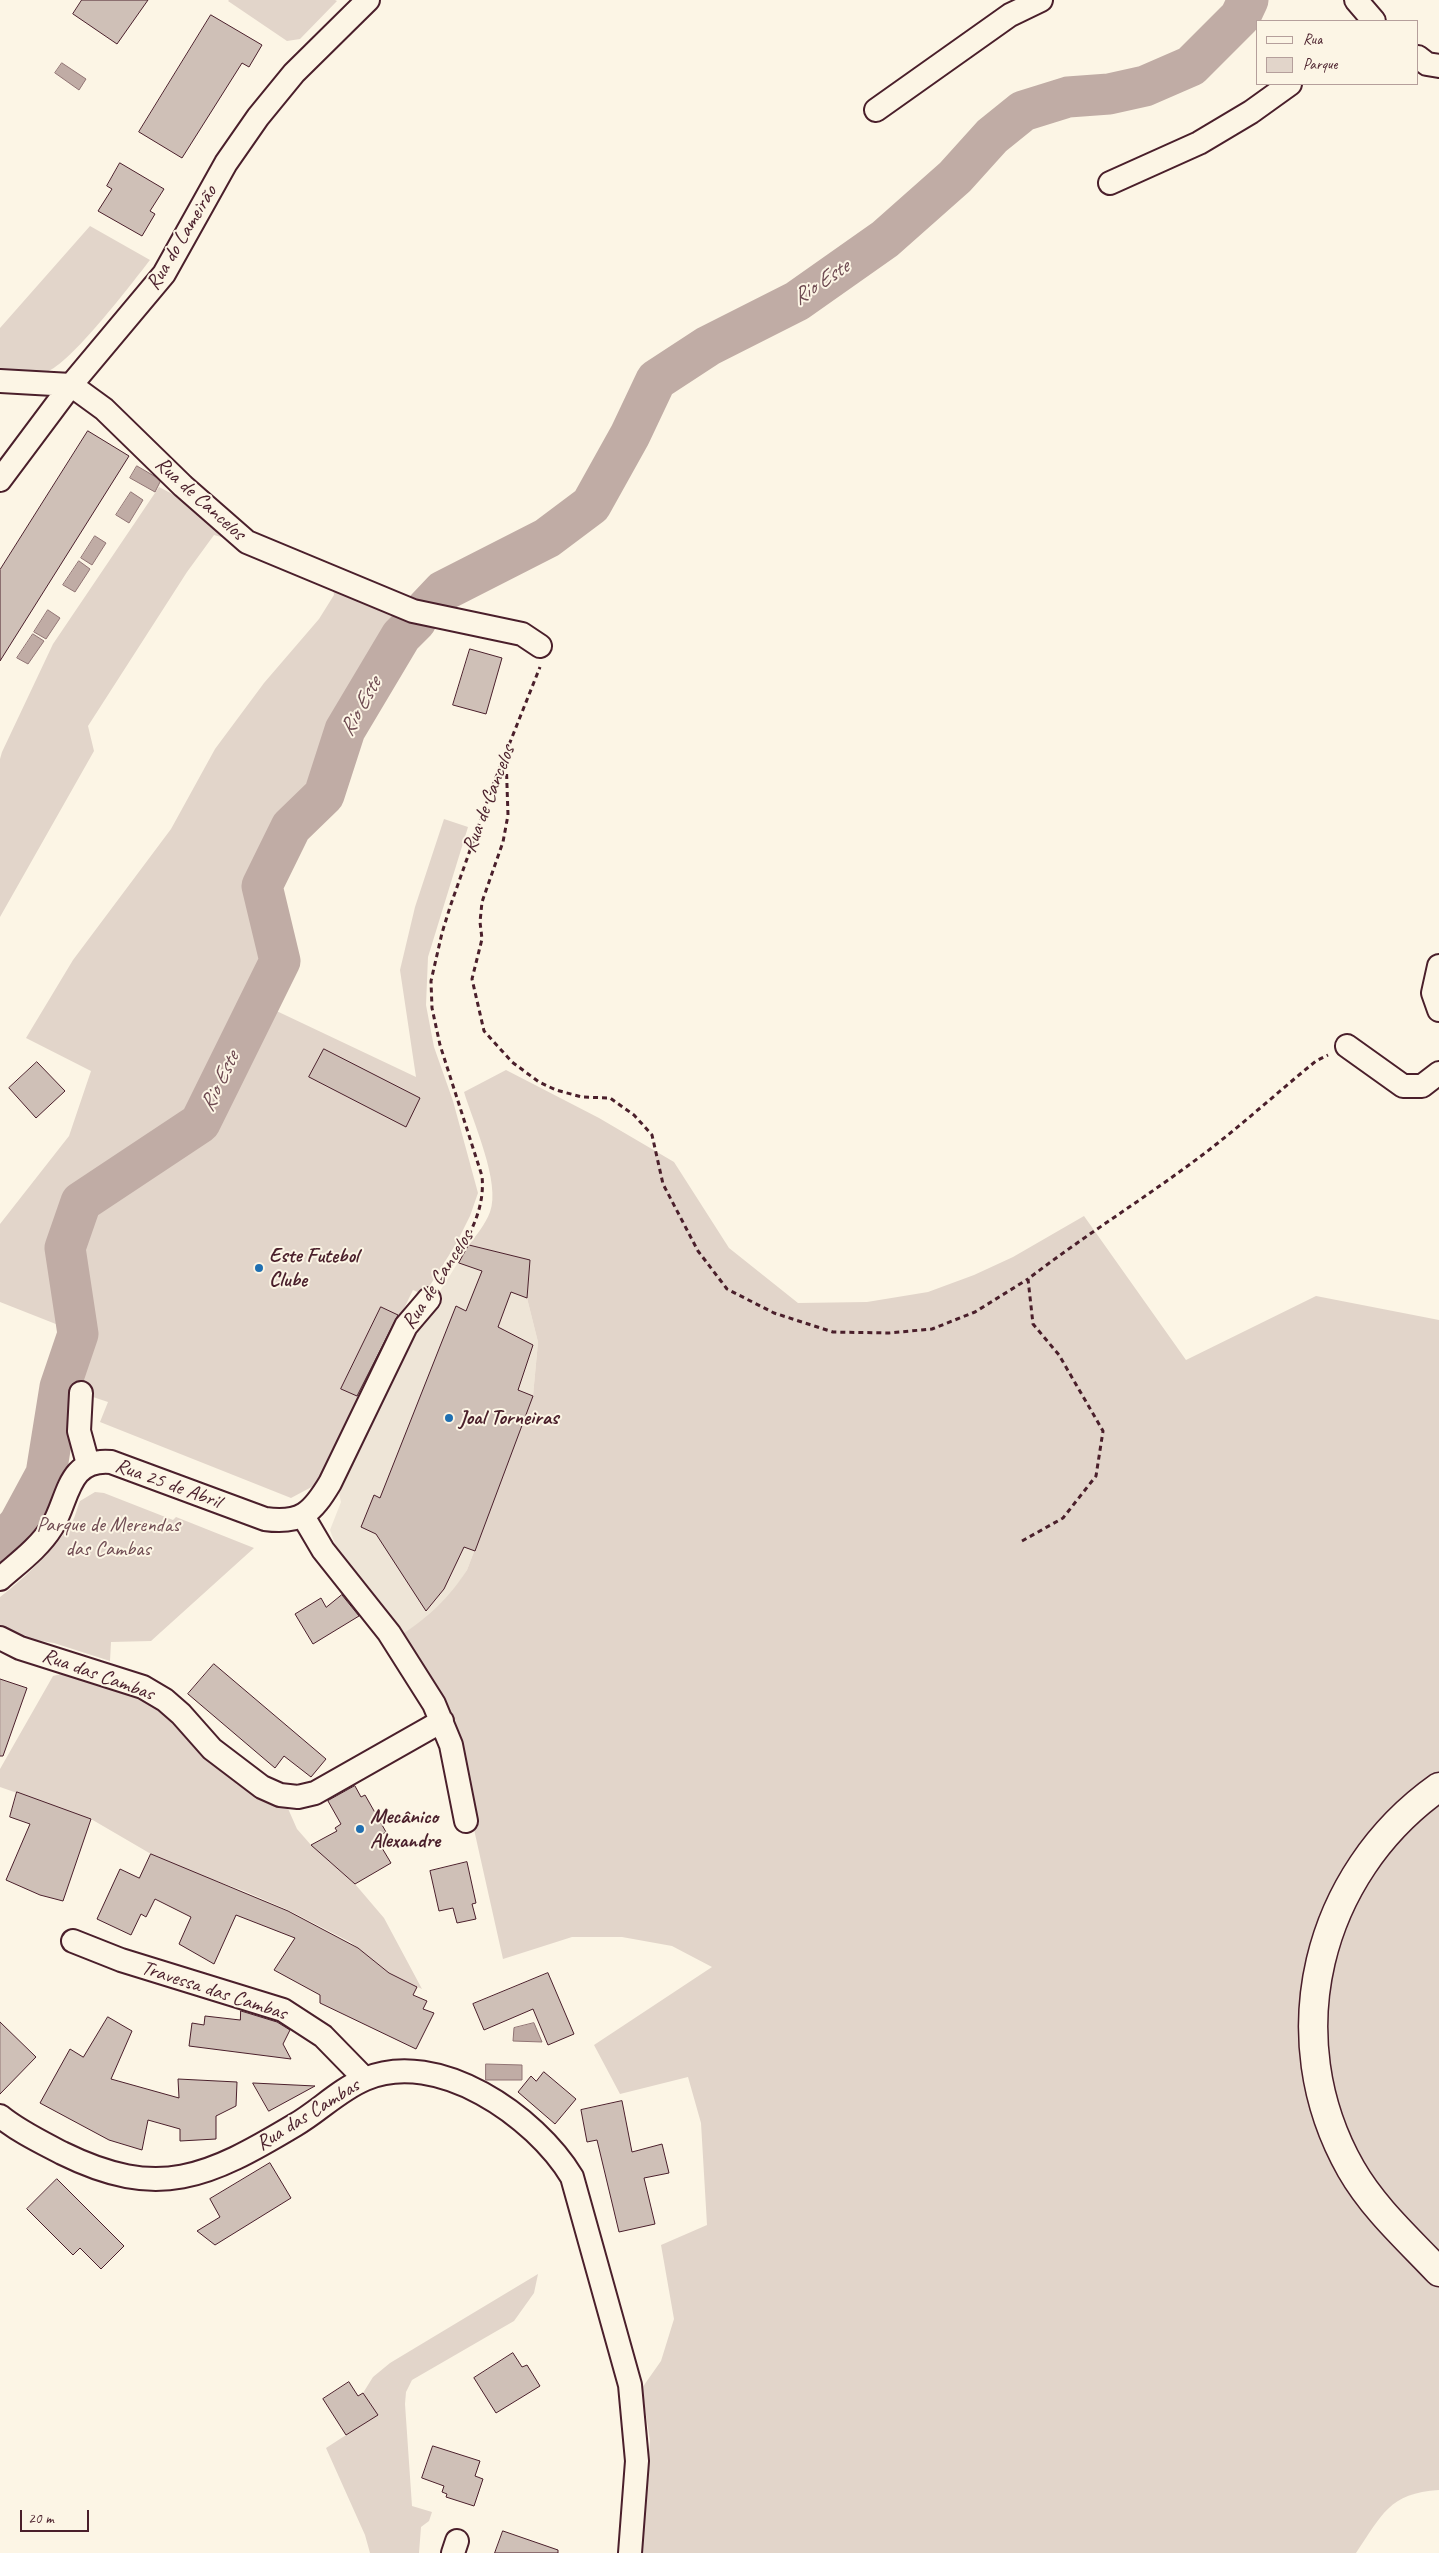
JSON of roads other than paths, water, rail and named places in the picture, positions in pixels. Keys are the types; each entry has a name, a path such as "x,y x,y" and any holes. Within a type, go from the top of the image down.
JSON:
{"main road":[{"path":"1439,1788 1402,1816 1381,1838 1361,1865 1345,1893 1324,1947 1315,1992 1313,2041 1321,2100 1350,2168 1365,2192 1384,2215 1439,2272"}],"street":[{"name":"Rua do Lameirão","path":"0,480 71,385 164,274 226,163 258,117 294,73 368,0"},
{"path":"876,110 1010,15 1041,0"},
{"path":"1356,0 1370,20"},
{"path":"1419,59 1427,64 1439,66"},
{"path":"1110,183 1198,143 1251,112 1289,85"},
{"path":"0,381 71,385"},
{"name":"Rua de Cancelos","path":"71,385 104,409 182,486 247,542 414,611 522,634 540,646"},
{"path":"1439,966 1433,993 1439,1010"},
{"path":"1347,1046 1403,1086 1422,1086 1439,1073"},
{"name":"Rua de Cancelos","path":"303,1516 319,1502 406,1326 429,1299"},
{"path":"81,1393 79,1431 88,1464"},
{"name":"Rua 25 de Abril","path":"0,1579 40,1543 53,1526 70,1484 88,1464 99,1461 111,1462 265,1519 284,1522 303,1516"},
{"path":"303,1516 323,1550 389,1633 442,1721 452,1745 466,1821"},
{"name":"Rua das Cambas","path":"0,1638 20,1648 143,1687 165,1700 181,1714 212,1749 262,1787 280,1795 298,1797 315,1793 442,1721"},
{"name":"Travessa das Cambas","path":"73,1940 121,1960 283,2010 323,2036 365,2079"},
{"name":"Rua das Cambas","path":"0,2116 38,2141 91,2165 133,2178 163,2179 206,2171 236,2158 297,2124 342,2092 365,2079 408,2072 432,2073 454,2079 512,2114 559,2155 572,2176 630,2385 637,2461 630,2553"}],"waterway":[{"name":"Rio Este","path":"426,609 443,591 547,538 591,505 630,435 656,380 708,346 797,301 885,239 955,177 992,136 1023,111 1068,97 1109,94 1145,86 1191,66 1240,17 1248,0"},
{"name":"Rio Este","path":"0,1545 19,1524 46,1474 60,1387 78,1334 65,1248 81,1202 200,1123 280,961 262,886 291,827 324,795 345,730 401,636 416,621"}],"place":[{"name":"Este Futebol Clube","path":"259,1268"},
{"name":"Joal Torneiras","path":"449,1418"},
{"name":"Mecânico Alexandre","path":"360,1829"}],"park label":[{"name":"Parque de Merendas das Cambas","path":"108,1537"}]}
